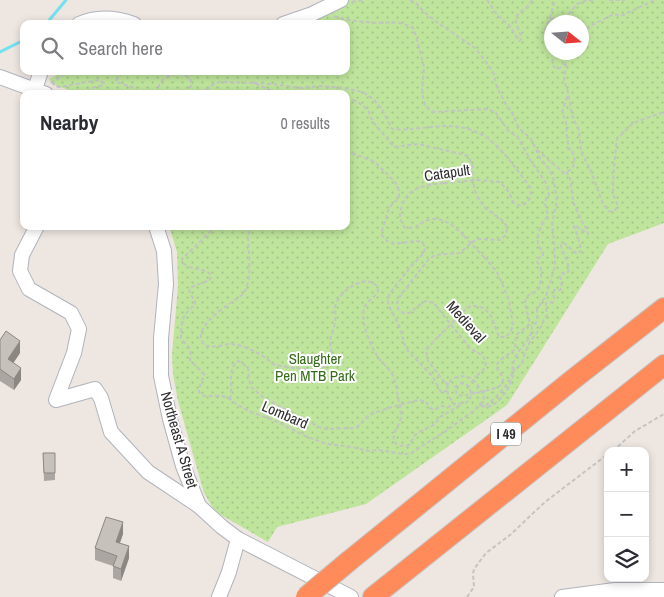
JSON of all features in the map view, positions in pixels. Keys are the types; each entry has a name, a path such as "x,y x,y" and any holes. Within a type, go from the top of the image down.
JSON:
{"highway":[{"name":"I 49","path":"306,597 571,381 664,308"},
{"path":"380,591 664,364"}],"street":[{"path":"294,20 341,0"},
{"path":"90,20 104,18 119,20"},
{"path":"0,77 38,89 40,75"},
{"path":"35,230 22,255 20,271 29,289 71,313 79,329 74,353 56,400 95,390 101,398 111,432 148,472 199,506"},
{"name":"Northeast A Street","path":"157,230 164,251 166,284 161,338 161,376 183,466 199,506 238,539 351,597"},
{"path":"218,597 238,539"},
{"path":"562,597 615,590 664,590"}],"path":[{"path":"410,0 438,23 476,48 494,74 497,88 519,128 531,139 540,158 551,172 558,200 552,224 555,266 546,296 537,309 536,323 532,326 531,335 515,359 508,383 492,401 485,406 479,405"},
{"path":"487,0 498,16 509,25 519,41 521,36 516,24 516,16 532,0"},
{"path":"551,15 555,0"},
{"path":"568,15 577,4 595,0"},
{"path":"609,0 624,0"},
{"path":"589,27 614,14 621,16 655,0"},
{"path":"320,10 345,20"},
{"path":"251,230 248,236 250,277 246,290 202,329 200,336 202,342 207,346 234,344 258,354 273,364 317,370 325,367 331,361 330,342 335,324 335,308 338,300 355,284 370,281 377,286 378,292 365,307 363,314 366,330 375,353 391,373 400,405 399,424 394,433 394,438 399,446 409,445 415,435 435,424 440,417 470,400 471,393 469,386 461,383 455,387 457,395 463,396 471,393 500,386 503,382 496,366 498,362 515,349 516,335 530,324 524,303 529,294 538,290 541,284 540,266 537,262 538,258 543,255 538,245 538,238 542,225 548,215 545,204 546,198 549,195 548,189 517,136 509,132 496,112 488,109 434,112 426,106 422,93 424,67 413,28 401,23 350,20"},
{"path":"552,60 554,68 560,69 566,64"},
{"path":"567,60 564,81 572,115 579,131 581,152 591,171 603,204 609,211 613,212 618,205 613,193 617,139 633,123 664,113"},
{"path":"38,89 62,75"},
{"path":"120,75 116,82 132,87 135,90"},
{"path":"158,90 158,86 164,78 172,75"},
{"path":"184,75 188,76 191,80 192,85 188,90"},
{"path":"38,89 99,80 104,82 103,85 89,90"},
{"path":"206,90 220,82 254,83 270,90"},
{"name":"Catapult","path":"254,83 300,88 319,86 357,90 374,99 382,109 392,129 404,130 447,126 466,128 481,133 505,154 530,187 530,196 527,203 521,206 512,202 509,192 500,182 478,180 425,185 408,194 404,201 400,212 400,221 405,228 414,228 428,219 440,219 456,228 497,272 510,305 514,326 505,338 499,337 491,316 484,308 474,306 468,308 458,317 426,350 428,360 444,383 455,387"},
{"path":"567,172 573,167 574,160 572,150 569,149 566,122 562,112 568,92"},
{"name":"Medieval","path":"350,100 356,101 368,110 373,122 394,147 418,144 468,156 472,164 474,188 479,201 488,211 504,221 507,227 506,235 500,240 479,239 472,242 460,253 435,255 428,260 406,288 397,304 398,309 403,313 409,313 425,301 434,303 470,348 483,356 486,364 483,371 476,376 469,386"},
{"path":"479,405 484,408 488,407 505,395 513,380 514,370 522,364 530,342 543,324 547,313 546,303 553,302 555,299 554,290 562,288 560,276 568,272 569,268 561,245 564,243 572,251 578,253 581,249 574,225 588,234 587,228 573,202 570,178 567,172 564,172 536,149"},
{"path":"350,152 373,161 398,187 399,197 389,208 382,235 387,241 394,244 416,241 422,242 426,247 424,253 393,289 389,295 388,302 408,351 433,377 441,392 447,391"},
{"name":"Lombard","path":"212,230 182,259 182,262 187,267 210,272 211,275 210,280 207,282 196,284 190,289 190,295 196,302 185,313 180,338 189,346 191,351 190,360 204,374 199,385 199,392 204,396 222,396 230,399 251,412 327,444 368,451 379,450 402,454 414,452 473,412 479,405"},
{"path":"230,399 232,392 231,370 238,361 248,368 252,387 264,398 326,429 354,428 369,415 415,401 425,401 434,410 441,406 448,407 454,404 462,404"},
{"path":"454,404 447,391 448,384 452,379 467,377 472,378 484,397 479,405"},
{"path":"617,447 635,431 664,414"},
{"path":"467,597 474,587 474,569 486,553 510,535 545,502 604,457"}],"green space":[{"name":"Slaughter Pen MTB Park","path":"334,0 664,0 664,223 608,244 507,405 366,504 277,527 268,542 221,515 213,508 204,493 178,401 173,374 172,355 178,286 177,252 170,230 350,230 350,90 69,90 52,84 49,79 56,75 350,75 350,20 287,20"}],"building":[{"path":"6,331 20,341 8,359 21,368 14,379 0,369 0,340"},
{"path":"43,453 55,453 55,473 44,473"},
{"path":"106,517 123,522 116,542 129,546 121,569 113,566 117,556 95,548"}],"waterway":[{"path":"49,20 66,0"},
{"path":"0,52 20,42"}]}
